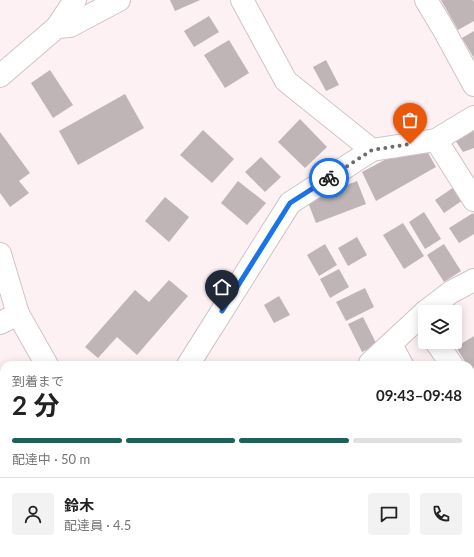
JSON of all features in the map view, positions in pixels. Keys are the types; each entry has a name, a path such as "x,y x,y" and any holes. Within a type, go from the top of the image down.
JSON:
{"street":[{"path":"0,76 57,27 75,0"},
{"path":"57,27 70,26 119,0"},
{"path":"242,0 286,81 372,150"},
{"path":"426,0 474,84"},
{"path":"191,361 290,203 372,150 436,140 474,117"},
{"path":"436,140 474,200"},
{"path":"0,254 9,318 44,361"},
{"path":"436,305 451,292 474,280"},
{"path":"372,361 418,321"},
{"path":"390,344 400,361"},
{"path":"441,349 449,361"}],"building":[{"path":"170,0 200,0 175,11"},
{"path":"441,0 473,0 474,21 458,30"},
{"path":"209,16 219,32 194,47 184,31"},
{"path":"474,31 474,58 462,38"},
{"path":"229,40 249,73 225,88 204,55"},
{"path":"326,60 339,85 326,91 313,67"},
{"path":"50,70 73,105 53,118 31,83"},
{"path":"125,94 144,128 78,165 59,131"},
{"path":"300,119 327,147 305,168 278,142"},
{"path":"474,128 474,148 463,152 455,140"},
{"path":"203,130 234,159 212,183 180,155"},
{"path":"0,132 30,173 19,181 29,193 10,207 0,193"},
{"path":"427,151 436,167 376,201 362,172 396,154"},
{"path":"261,157 281,177 265,192 245,172"},
{"path":"238,181 266,203 247,225 221,203"},
{"path":"357,181 366,204 316,223 307,200"},
{"path":"454,187 463,200 444,213 435,200"},
{"path":"165,197 189,217 169,242 145,221"},
{"path":"424,212 441,239 425,249 409,222"},
{"path":"473,213 474,234 459,243 449,228"},
{"path":"403,223 424,256 404,269 383,235"},
{"path":"357,237 367,255 348,266 338,248"},
{"path":"325,244 337,265 319,276 307,255"},
{"path":"444,244 461,271 444,282 427,255"},
{"path":"339,269 349,287 330,298 320,279"},
{"path":"169,280 188,296 137,355 117,337 98,358 85,347 135,290 149,302"},
{"path":"365,288 374,307 346,321 336,302"},
{"path":"279,296 290,315 274,323 264,305"},
{"path":"363,317 377,345 362,352 348,324"},
{"path":"474,336 474,361 465,361 457,349 462,349 462,343"}],"way so far":[{"path":"329,178 372,150 410,144"}],"route":[{"path":"222,311 290,203 329,178"}]}
